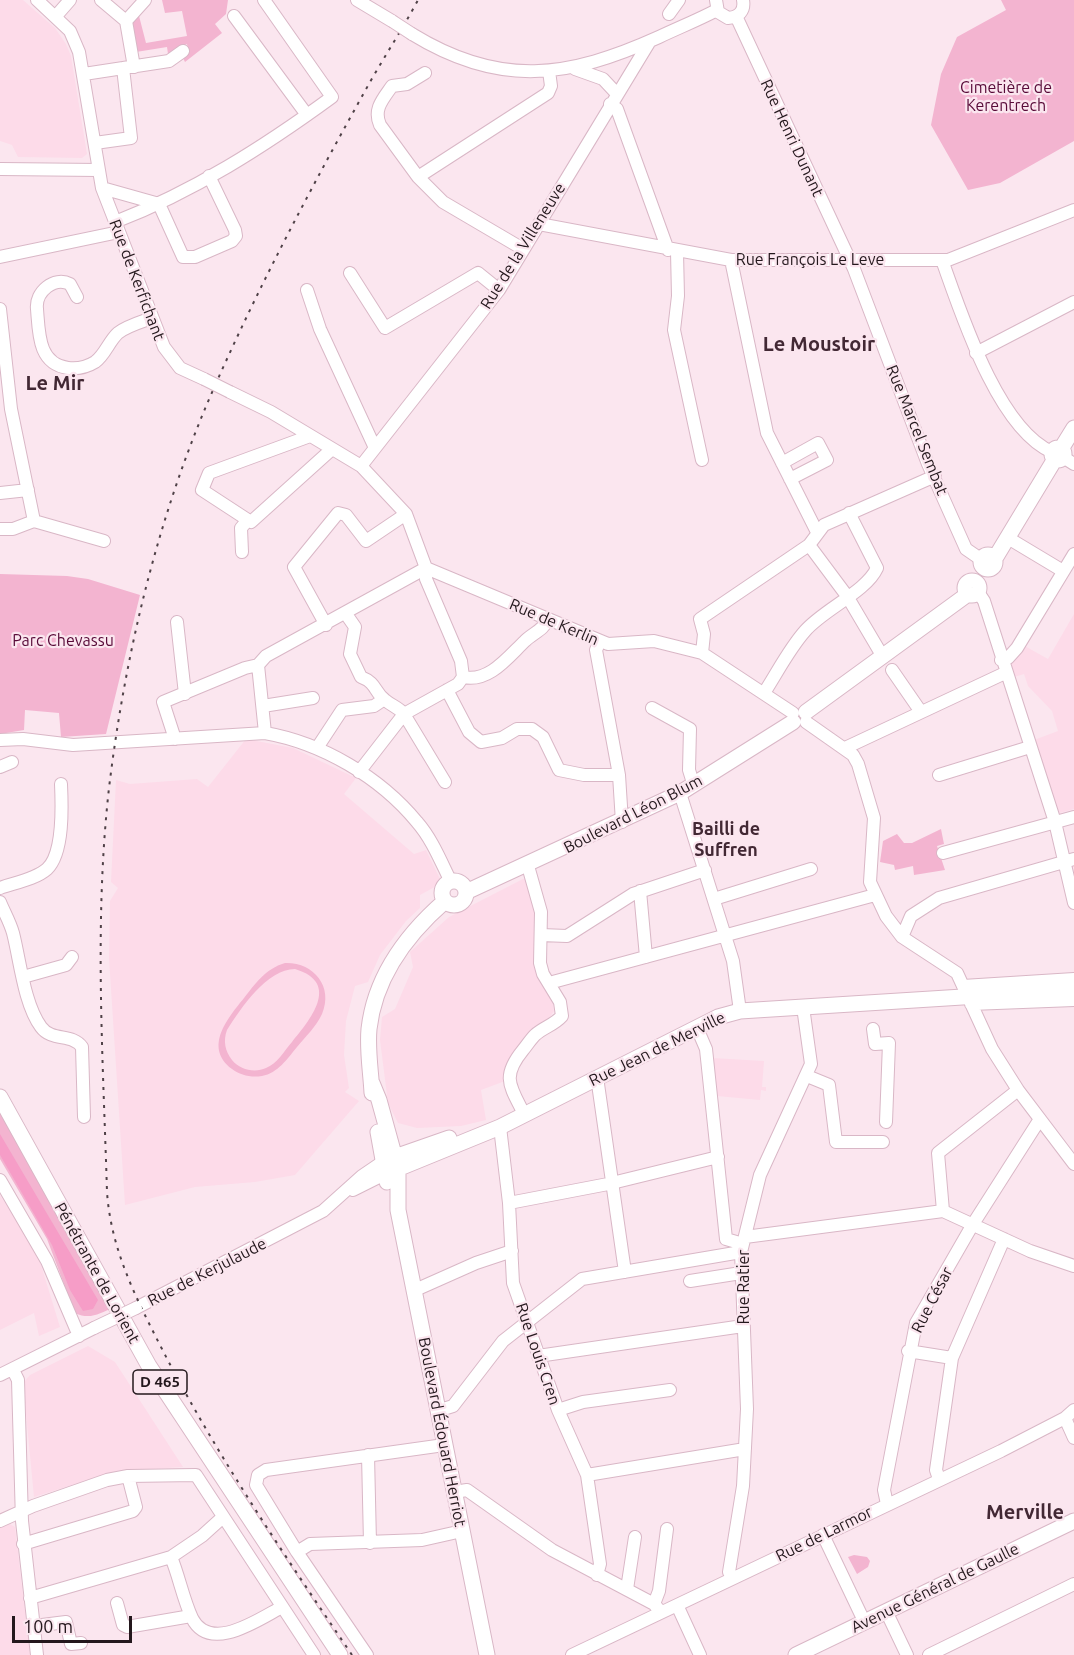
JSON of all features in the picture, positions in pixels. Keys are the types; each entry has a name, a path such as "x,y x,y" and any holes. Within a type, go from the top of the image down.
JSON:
{"main road":[{"name":"Boulevard Léon Blum","path":"466,892 528,866 680,793 693,783 717,772 883,657 990,573 988,561 1008,538 1061,456 1074,428"},
{"path":"451,882 461,884 466,892 461,903 452,905 445,901 443,888 451,882"},
{"path":"390,1165 379,1100 372,1083 369,1029 376,993 408,938 445,901"},
{"name":"Rue Jean de Merville","path":"500,1126 718,1017 740,1011 1074,990"},
{"name":"Pénétrante de Lorient","path":"0,1097 149,1366 340,1655"},
{"name":"Rue de Kerjulaude","path":"390,1165 478,1136 500,1126"},
{"name":"Boulevard Édouard Herriot","path":"390,1165 486,1655"},
{"name":"Avenue Général de Gaulle","path":"796,1655 1074,1521"}],"street":[{"name":"Rue de Kerfichant","path":"37,0 70,31 79,52 102,188 152,318 172,360 180,368 230,392 360,466"},
{"path":"56,16 70,0"},
{"path":"101,0 126,21"},
{"path":"94,142 131,138 126,21 145,0"},
{"path":"0,257 117,227 277,137 332,97 264,0"},
{"path":"357,0 438,50 484,67 549,71 575,69 650,41 716,5 724,17 736,16 743,8 743,0"},
{"path":"669,14 679,0"},
{"path":"234,16 307,115"},
{"name":"Rue Henri Dunant","path":"736,16 849,260"},
{"name":"Rue de la Villeneuve","path":"360,466 500,290 650,41"},
{"path":"84,74 169,62 183,51"},
{"path":"575,69 603,79 614,99 673,251 678,296 675,330 702,460"},
{"path":"418,177 548,93 551,86 549,71"},
{"path":"425,73 407,84 392,86 378,107 376,116 418,177 443,202 524,249"},
{"path":"2,168 99,170"},
{"path":"102,188 159,204 183,257 195,257 232,241 236,236 209,176"},
{"name":"Rue François Le Leve","path":"539,224 673,251 731,260 948,260 1074,210"},
{"path":"731,260 767,433 817,532"},
{"name":"Rue Marcel Sembat","path":"849,260 966,549 988,561"},
{"path":"942,260 976,353 1018,427 1061,456"},
{"path":"350,273 385,328 477,273 500,290"},
{"path":"77,297 72,286 62,282 43,289 36,301 41,347 56,364 63,367 79,368 93,364 120,332 152,318"},
{"path":"308,290 320,329 375,448"},
{"path":"976,353 1074,302"},
{"path":"0,312 11,410 34,521"},
{"path":"249,521 202,490 209,472 310,436"},
{"path":"782,463 818,443 827,460 790,478"},
{"path":"242,552 241,528 332,449"},
{"path":"360,466 406,514 426,568 426,579 461,661 463,678"},
{"path":"702,653 704,634 700,619 809,545 824,525 935,476"},
{"path":"0,493 28,490"},
{"path":"326,625 294,567 338,513 346,515 366,541 406,514"},
{"path":"764,693 804,631 872,579 876,568 849,513"},
{"path":"0,529 13,529 34,521 104,541"},
{"path":"1008,538 1063,572"},
{"path":"809,545 847,596 883,657"},
{"path":"1001,660 1008,658 1017,648 1074,554"},
{"path":"175,739 163,702 245,668 258,665 267,656 426,568"},
{"name":"Rue de Kerlin","path":"426,568 608,645 654,641 702,653 854,755 874,819 870,882 875,895 902,938 957,973 992,1049 1018,1090 1074,1164"},
{"path":"972,589 984,601 1054,822 1070,861 1074,903"},
{"path":"346,614 355,627 350,654 361,677 372,681 383,699 397,706 404,714 446,782"},
{"path":"359,772 404,714 447,690 463,678 472,680 491,672 526,640 546,626 548,619"},
{"path":"177,622 185,694"},
{"path":"600,641 596,650 619,775 622,822"},
{"path":"258,665 265,733"},
{"path":"892,670 921,712"},
{"path":"845,748 1005,673"},
{"path":"447,690 469,732 481,742 502,738 517,729 532,729 543,737 559,770 584,775 619,775"},
{"path":"263,706 313,698"},
{"path":"317,748 342,710 374,705 383,699"},
{"path":"651,708 690,729 688,770 693,783"},
{"path":"0,740 23,739 73,745 265,733 294,738 317,748 381,786 418,823 451,882"},
{"path":"939,776 1030,747"},
{"path":"0,888 42,873 54,860 63,812 61,784"},
{"path":"680,793 736,974 740,1011"},
{"path":"943,854 1074,817"},
{"path":"902,938 911,916 939,898 1070,861"},
{"path":"524,1114 509,1082 509,1072 513,1062 536,1034 554,1025 562,1016 560,1002 540,963 541,912 528,866"},
{"path":"714,899 811,869"},
{"path":"541,934 567,936 640,891 705,870"},
{"path":"640,891 646,957"},
{"path":"549,983 875,895"},
{"path":"0,902 12,930 23,977 41,1027 54,1037 75,1040 82,1047 84,1118"},
{"path":"23,977 66,965 72,957"},
{"path":"968,996 1074,979"},
{"path":"968,996 1074,1000"},
{"name":"Rue Ratier","path":"732,1578 729,1572 743,1486 745,1449 741,1273 743,1244 759,1175 811,1064 803,1007"},
{"path":"697,1028 706,1049 726,1239 743,1244"},
{"path":"873,1029 875,1044 889,1043 886,1122"},
{"path":"807,1076 829,1085 836,1142 883,1142"},
{"path":"597,1077 626,1272"},
{"path":"943,1211 938,1153 1018,1090"},
{"name":"Rue César","path":"887,1504 884,1490 916,1323 973,1224 1040,1119"},
{"name":"Rue Louis Cren","path":"500,1126 509,1203 513,1283 558,1410 587,1475 600,1564 597,1575"},
{"path":"509,1203 613,1182 718,1157"},
{"name":"Rue de Kerjulaude","path":"0,1375 286,1232 323,1211 343,1191 351,1191 390,1165"},
{"path":"0,1180 47,1261 79,1336"},
{"path":"437,1411 453,1406 503,1341 526,1320 582,1279 626,1272 743,1244 943,1211 1004,1239 1074,1266"},
{"path":"939,1479 936,1470 952,1358 1004,1239"},
{"path":"413,1291 476,1263 512,1251"},
{"path":"690,1281 741,1273"},
{"path":"538,1356 743,1326"},
{"path":"909,1351 952,1358"},
{"path":"13,1370 17,1377 18,1391 24,1544 37,1655"},
{"path":"558,1410 583,1402 670,1390"},
{"path":"1070,1414 1074,1438"},
{"name":"Rue de Larmor","path":"572,1655 657,1608 676,1605 1070,1414"},
{"path":"367,1655 297,1552 256,1485 258,1475 266,1470 444,1444"},
{"path":"587,1475 745,1449"},
{"path":"368,1455 370,1543"},
{"path":"0,1521 88,1485 128,1476 196,1475 314,1655"},
{"path":"24,1544 134,1511 136,1507 128,1476"},
{"path":"454,1492 467,1490 552,1550 627,1589 657,1608 667,1529"},
{"path":"30,1598 171,1557 202,1536 223,1517"},
{"path":"297,1552 310,1544 422,1540 462,1531"},
{"path":"823,1534 864,1622"},
{"path":"627,1589 635,1537"},
{"path":"171,1557 191,1616 204,1630 226,1633 245,1627 282,1607"},
{"path":"929,1655 1074,1584"},
{"path":"117,1603 123,1625 127,1627 191,1616"},
{"path":"676,1605 700,1655"},
{"path":"886,1611 907,1655"},
{"path":"34,1626 66,1622 71,1644 81,1643"}],"shaded area":[{"path":"0,0 23,0 55,28 66,44 71,56 87,154 82,158 18,157 12,145 0,141"},
{"path":"1074,614 1074,809 1056,814 1034,740 1058,731 1052,711 1028,686 1024,674 1014,677 1011,665 1023,645 1048,659"},
{"path":"246,739 293,748 356,778 344,794 414,854 426,850 442,883 420,895 420,908 406,921 380,955 368,982 355,986 346,1021 344,1055 349,1088 345,1092 359,1101 295,1175 255,1182 195,1187 125,1205 109,958 110,901 118,888 111,882 116,780 130,784 197,779 208,787"},
{"path":"526,879 534,906 554,1011 547,1021 522,1042 506,1066 505,1081 481,1090 486,1120 461,1126 417,1128 398,1123 388,1103 380,1040 382,1017 395,1009 413,967 410,952 449,917"},
{"path":"712,1058 764,1061 762,1087 766,1087 766,1091 761,1090 760,1100 717,1096"},
{"path":"0,1134 98,1300 93,1309 83,1311 70,1290 52,1245 0,1155"},
{"path":"0,1195 37,1252 60,1327 39,1336 34,1313 0,1330"},
{"path":"88,1346 115,1362 183,1467 117,1471 34,1497 23,1383 30,1375"},
{"path":"10,1524 15,1527 30,1655 0,1655 0,1527"}],"green space":[{"path":"162,0 228,0 226,14 215,24 222,33 185,62 183,58 188,50 187,44 168,54 167,47 136,52 130,22 138,12 146,43 187,36 182,11 165,13"},
{"name":"Cimetière de Kerentrech","path":"1001,0 1074,0 1074,141 1000,183 968,190 931,125 941,74 957,37 1006,10"},
{"name":"Parc Chevassu","path":"0,574 67,576 88,579 140,595 106,734 61,737 59,713 25,710 24,730 0,734"},
{"path":"941,829 944,844 937,846 945,870 914,875 913,866 895,870 894,865 880,862 883,841 897,834 904,843 912,843"},
{"path":"285,963 295,964 312,971 323,985 325,1004 322,1014 310,1032 277,1069 262,1076 242,1074 232,1069 219,1051 221,1033 231,1014 257,982","holes":["295,969 309,975 317,983 318,1003 306,1024 280,1057 274,1064 262,1070 248,1070 235,1063 226,1049 226,1034 247,1001 275,975"]},
{"path":"0,1110 114,1307 90,1316 75,1313 47,1239 0,1159"},
{"path":"854,1555 867,1557 870,1561 868,1567 857,1574 848,1557"}],"railway":[{"path":"352,1655 277,1543 205,1428 143,1311 119,1254 109,1213 107,1192 101,990 104,838 116,738 134,638 159,540 191,444 210,397 266,277 349,120 418,0"}],"district":[{"name":"Le Moustoir","path":"819,344"},
{"name":"Le Mir","path":"55,383"},
{"name":"Bailli de Suffren","path":"726,839"},
{"name":"Merville","path":"1025,1512"}]}
